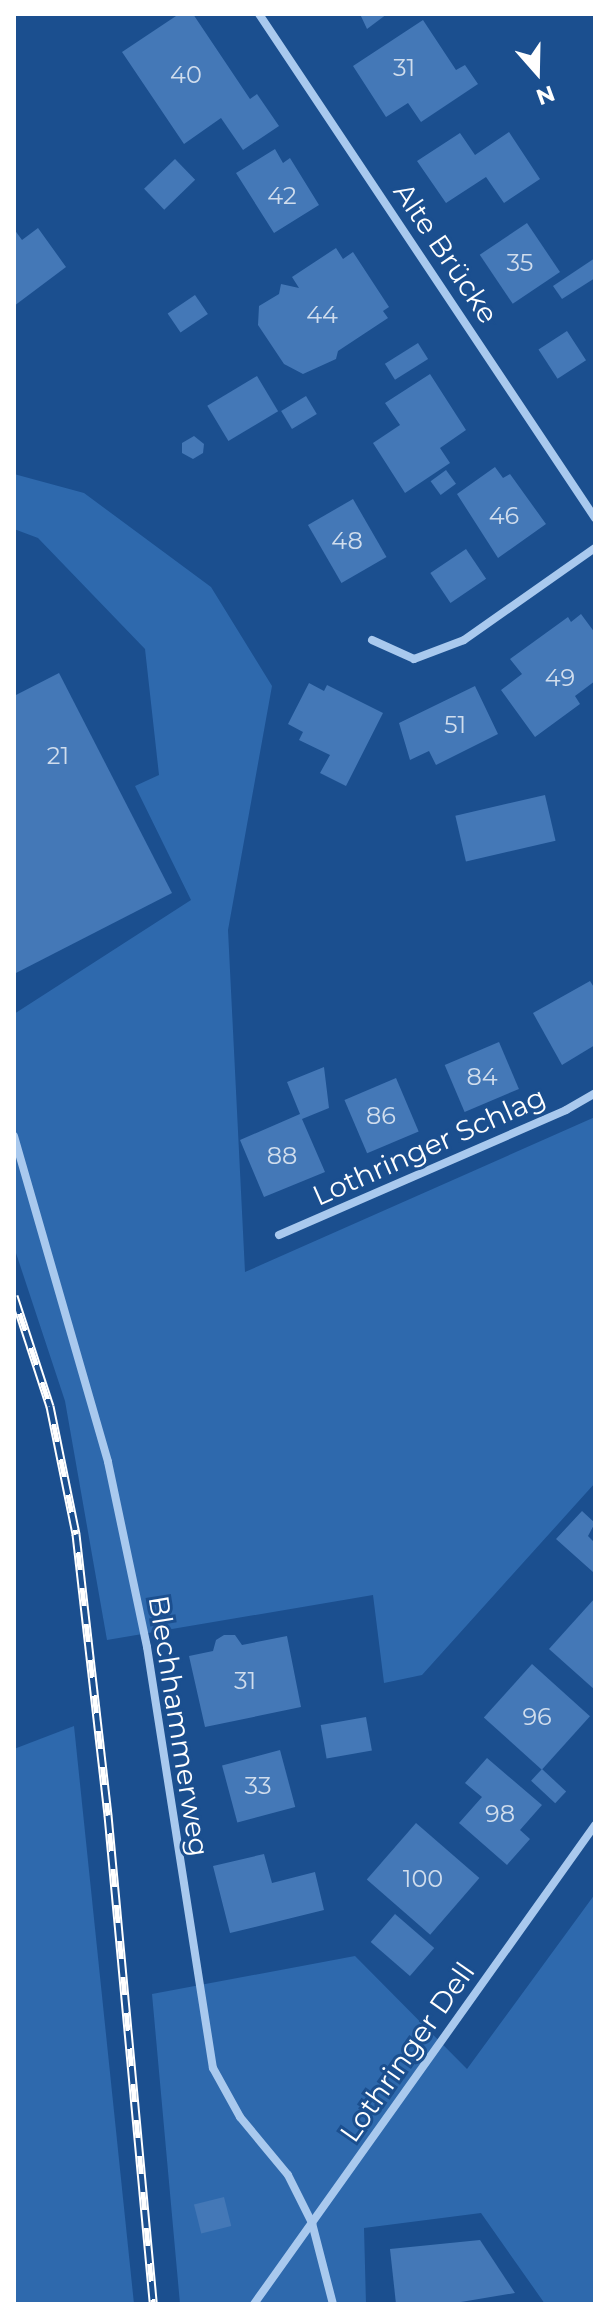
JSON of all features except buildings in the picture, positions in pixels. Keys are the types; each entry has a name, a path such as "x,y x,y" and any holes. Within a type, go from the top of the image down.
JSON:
{"street":[{"name":"Alte Brücke","path":"259,14 595,518"},
{"path":"372,640 414,659 464,640 595,548"},
{"name":"Lothringer Schlag","path":"279,1235 566,1110 595,1093"},
{"name":"Blechhammerweg","path":"14,1136 108,1462 147,1647 213,2068 240,2117 288,2175 312,2223 333,2304"},
{"name":"Lothringer Dell","path":"254,2304 595,1825"}],"shaded area":[{"path":"14,474 84,493 211,587 272,686 228,930 245,1272 595,1117 595,1483 422,1675 384,1683 373,1595 107,1640 65,1401 14,1247 14,1014 191,900 135,786 159,775 145,649 38,538 14,529"},
{"path":"74,1726 134,2304 14,2304 14,1749"},
{"path":"595,1894 595,2304 545,2304 481,2213 364,2228 366,2304 180,2304 152,1994 355,1956 467,2069"}],"railway":[{"path":"14,1296 50,1406 76,1534 108,1815 153,2304"}]}
